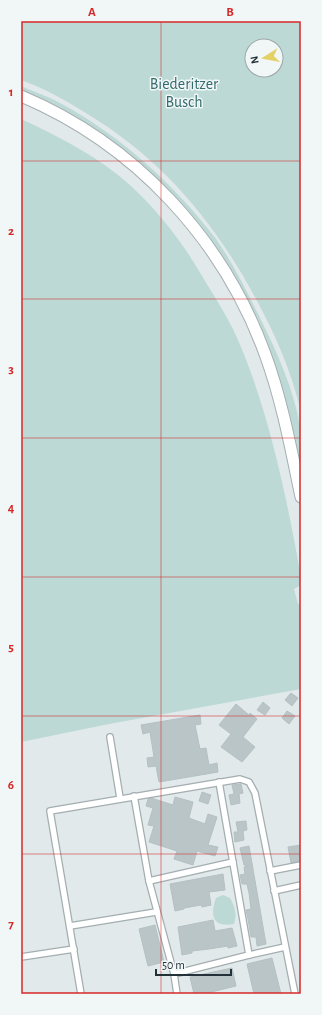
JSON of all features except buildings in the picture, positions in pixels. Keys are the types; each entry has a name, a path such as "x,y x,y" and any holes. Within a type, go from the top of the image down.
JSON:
{"street":[{"path":"21,96 76,124 125,158 172,201 207,244 224,268 243,303 266,355 282,408 301,497"}],"lane":[{"path":"110,737 120,798"},
{"path":"81,994 50,811 240,779 249,782 255,793 295,994"},
{"path":"219,782 249,955"},
{"path":"134,796 149,881 156,912 174,974 177,994"},
{"path":"149,881 233,862"},
{"path":"270,871 301,866"},
{"path":"274,891 301,885"},
{"path":"70,926 156,912"},
{"path":"174,974 285,947"},
{"path":"21,957 74,949"}],"green space":[{"name":"Biederitzer Busch","path":"21,21 301,21 301,412 293,382 270,326 239,269 222,242 203,217 162,171 139,150 86,113 38,87 21,80"},
{"path":"21,86 60,103 104,130 125,146 164,180 200,219 216,239 244,287 272,344 290,387 301,432 301,468 291,424 270,351 253,309 230,269 204,230 173,194 139,162 102,133 62,109 21,90"},
{"path":"21,119 79,148 106,166 131,186 170,228 195,264 233,329 252,375 261,403 277,460 296,548 301,577 301,585 294,589 298,604 301,605 301,689 109,724 21,742"},
{"path":"223,895 230,898 233,904 235,911 234,924 221,924 214,919 213,910 216,898"}]}
